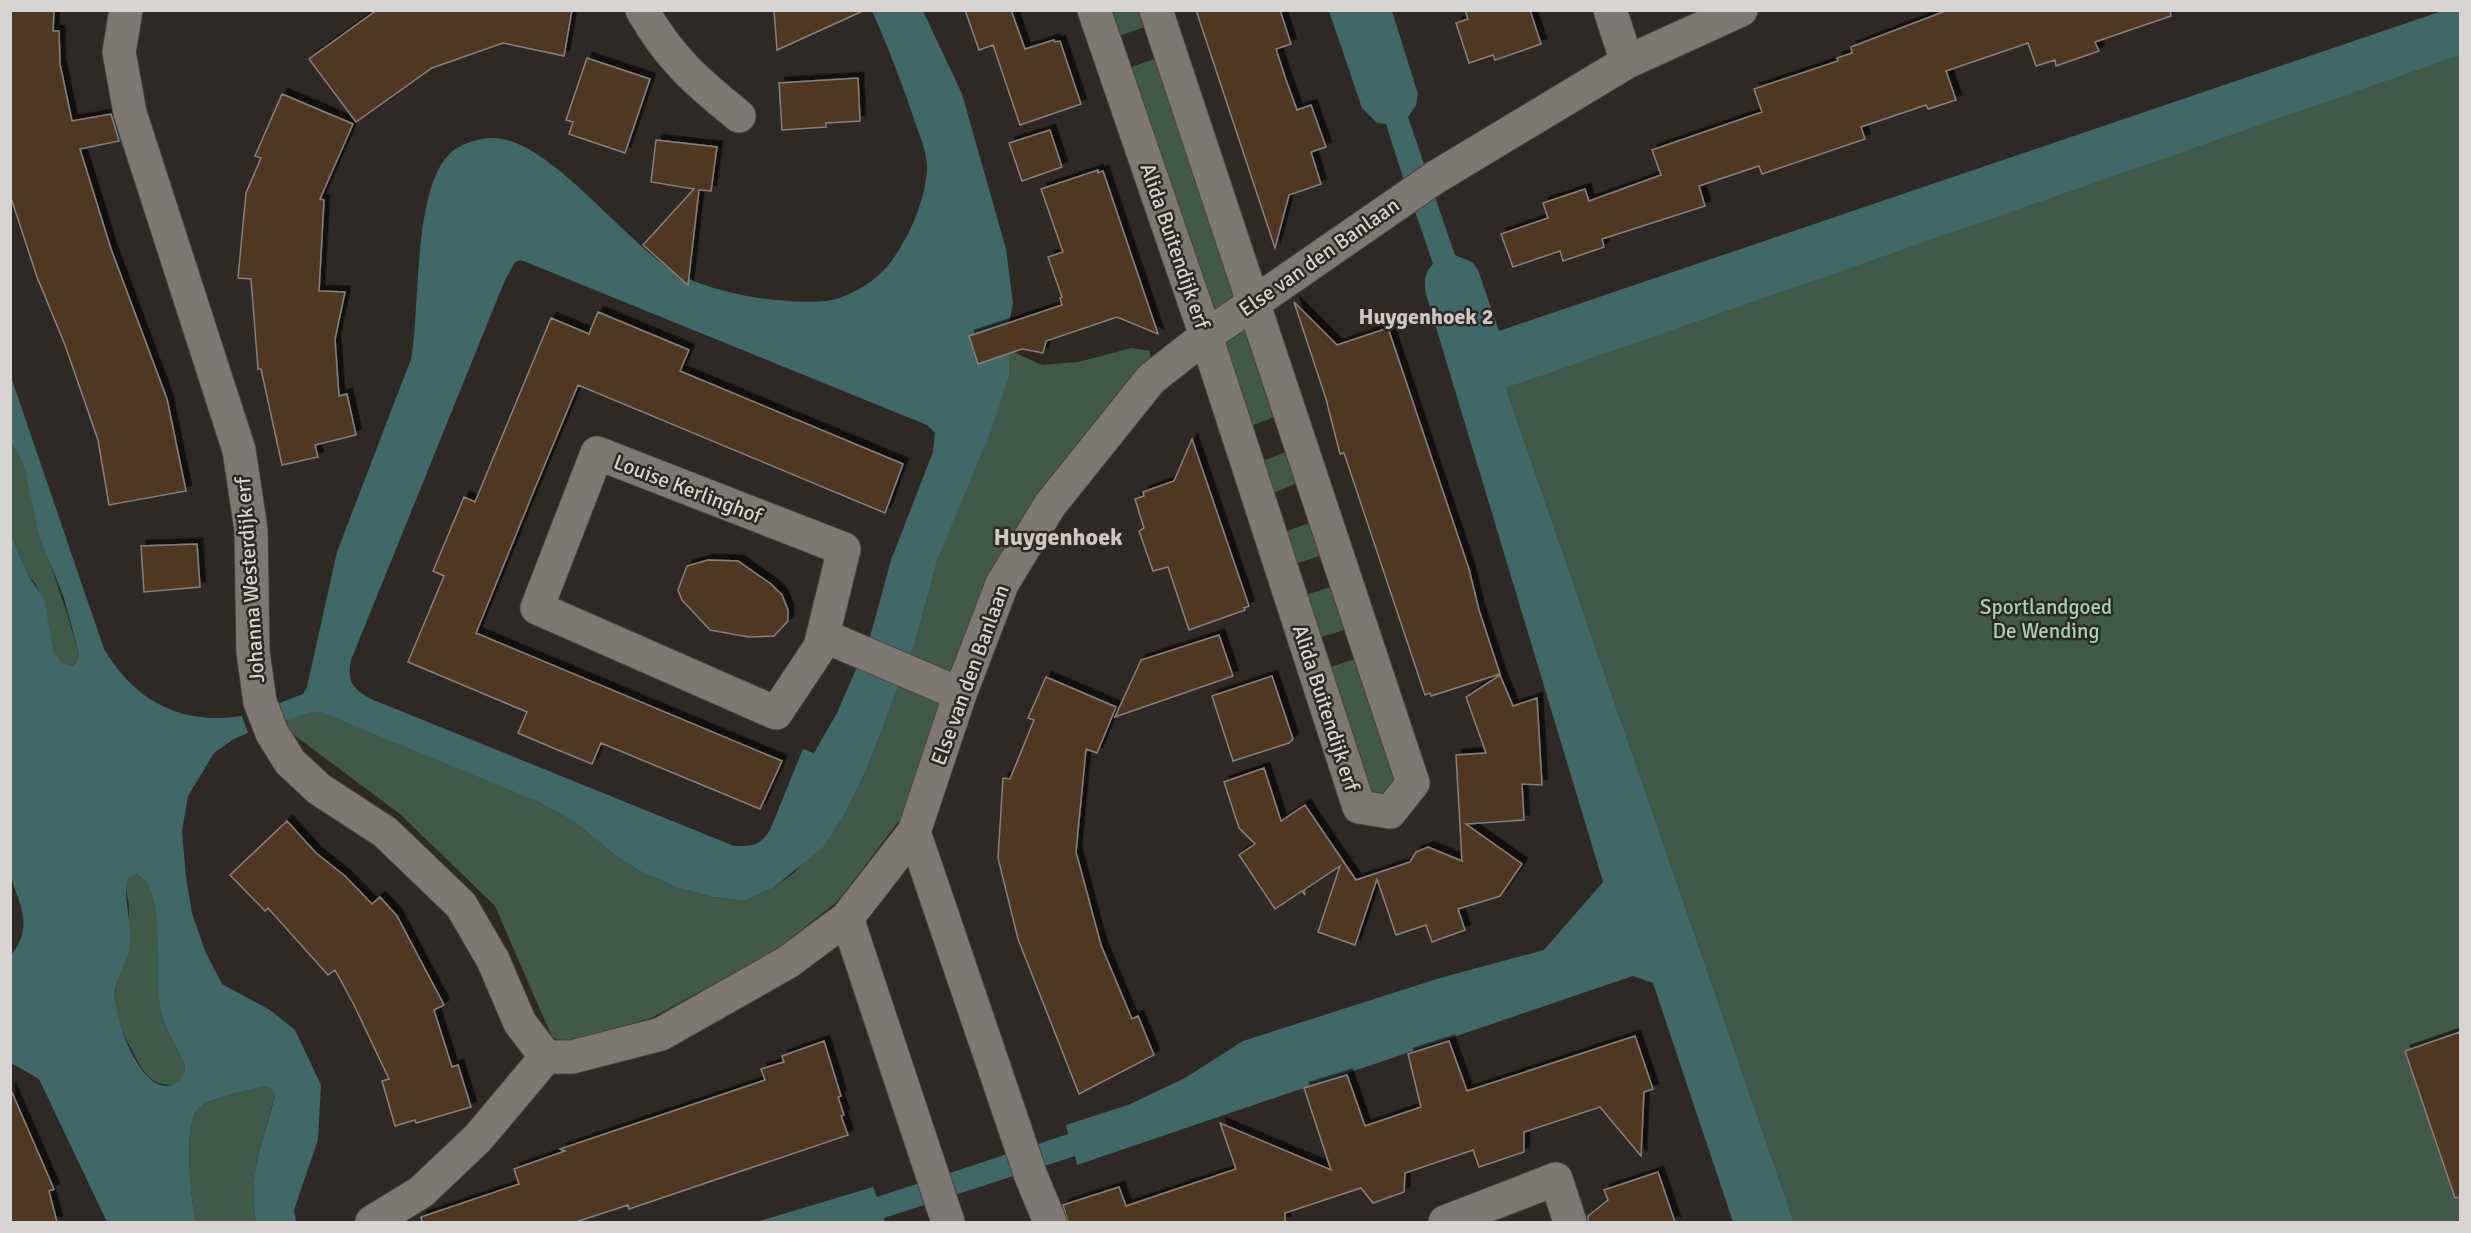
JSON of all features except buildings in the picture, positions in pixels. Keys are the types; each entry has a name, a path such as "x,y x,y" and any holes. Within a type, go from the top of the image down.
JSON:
{"street":[{"name":"Johanna Westerdijk erf","path":"126,10 119,52 130,113 239,450 250,530 254,652 260,702 272,733 290,762 320,789 385,832 461,905 493,960 520,1023 546,1057"},
{"path":"642,10 655,33 688,74 739,116"},
{"name":"Alida Buitendijk erf","path":"1094,10 1206,336 1359,807 1390,812 1413,783 1156,10"},
{"path":"1610,10 1627,62"},
{"name":"Else van den Banlaan","path":"914,832 960,694 1002,584 1050,505 1151,379 1206,336 1436,177 1627,62 1741,10"},
{"name":"Louise Kerlinghof","path":"597,453 844,549 824,636 776,713 537,608 597,453"},
{"path":"824,636 960,694"},
{"path":"372,1222 421,1192 478,1138 546,1057 572,1057 661,1034 788,963 847,918 914,832"},
{"path":"914,832 1031,1176 1050,1222"},
{"path":"847,918 945,1214"},
{"path":"1451,1222 1556,1179 1570,1222"}],"green space":[{"path":"1094,11 1156,11 1160,22 1104,41"},
{"name":"Sportlandgoed De Wending","path":"2460,37 2460,1222 1794,1222 1506,388"},
{"path":"1170,53 1289,411 1236,432 1124,70"},
{"path":"1132,348 1150,351 1150,363 948,688 902,817 838,901 775,951 653,1017 568,1043 552,1037 495,906 400,814 278,723 303,694 537,801 576,823 616,856 642,872 678,888 713,897 744,901 773,888 794,873 847,810 868,766 915,643 938,558 1009,350 1042,365 1078,362"},
{"path":"11,442 26,470 35,515 79,654 77,662 72,666 61,661 54,652 48,621 36,585 28,575 11,535"},
{"path":"1301,446 1311,477 1258,500 1247,467"},
{"path":"1324,518 1335,551 1295,564 1270,537"},
{"path":"1346,582 1361,625 1305,642 1299,597"},
{"path":"1370,654 1413,783 1359,807 1315,672"},
{"path":"136,874 147,883 153,897 157,915 161,1011 168,1031 184,1062 185,1071 179,1083 172,1085 155,1081 146,1073 125,1037 116,1011 116,987 128,922 127,883 128,878"},
{"path":"264,1086 271,1088 275,1094 255,1172 256,1222 196,1222 189,1146 193,1117 198,1109 212,1101"}],"water":[{"path":"872,11 923,11 962,94 1006,249 1013,303 1009,323 1009,376 992,428 938,558 915,643 868,766 847,810 823,847 773,888 744,901 713,897 678,888 642,872 616,856 576,823 537,801 321,712 310,712 278,723 272,706 303,694 307,687 337,552 411,359 425,211 433,183 444,161 459,147 480,139 502,139 522,146 566,176 651,255 685,277 704,285 745,296 807,302 837,299 869,283 885,269 894,257 915,217 926,177 927,164 923,146 900,79","holes":["521,260 927,425 935,433 933,452 891,560 870,637 837,713 814,753 803,749 770,830 763,839 755,844 734,846 371,699 352,684 351,660 505,280 515,262"]},
{"path":"1329,11 1392,11 1418,94 1416,105 1408,117 1425,167 1404,181 1386,124 1377,123 1362,108"},
{"path":"2442,11 2460,11 2460,55 1506,388 1794,1222 1733,1222 1653,983 1633,976 1077,1165 1075,1156 884,1218 885,1222 756,1222 873,1187 877,1197 1068,1134 1066,1125 1128,1105 1185,1078 1243,1041 1440,978 1544,950 1603,882 1426,294 1425,278 1433,264 1415,211 1435,197 1455,255 1472,262 1478,270 1499,331"},
{"path":"10,374 104,649 130,683 145,696 162,706 199,717 242,716 248,733 234,739 214,753 188,796 182,831 186,877 192,913 205,951 222,984 270,1010 295,1030 321,1085 318,1140 294,1210 296,1222 256,1222 255,1172 275,1095 271,1088 264,1086 220,1098 198,1109 193,1117 189,1146 196,1222 107,1222 39,1079 11,1063 11,955 22,935 23,916 10,875 11,535 28,575 44,600 54,652 61,661 72,666 77,662 79,654 64,598 39,535 25,470 11,442","holes":["136,874 146,882 153,897 156,915 161,1011 168,1031 184,1062 185,1071 179,1082 167,1086 155,1082 145,1074 136,1061 122,1030 115,1001 116,985 128,956 130,942 126,896 128,878"]}],"district":[{"name":"Huygenhoek 2","path":"1426,316"},
{"name":"Huygenhoek","path":"1058,537"}]}
